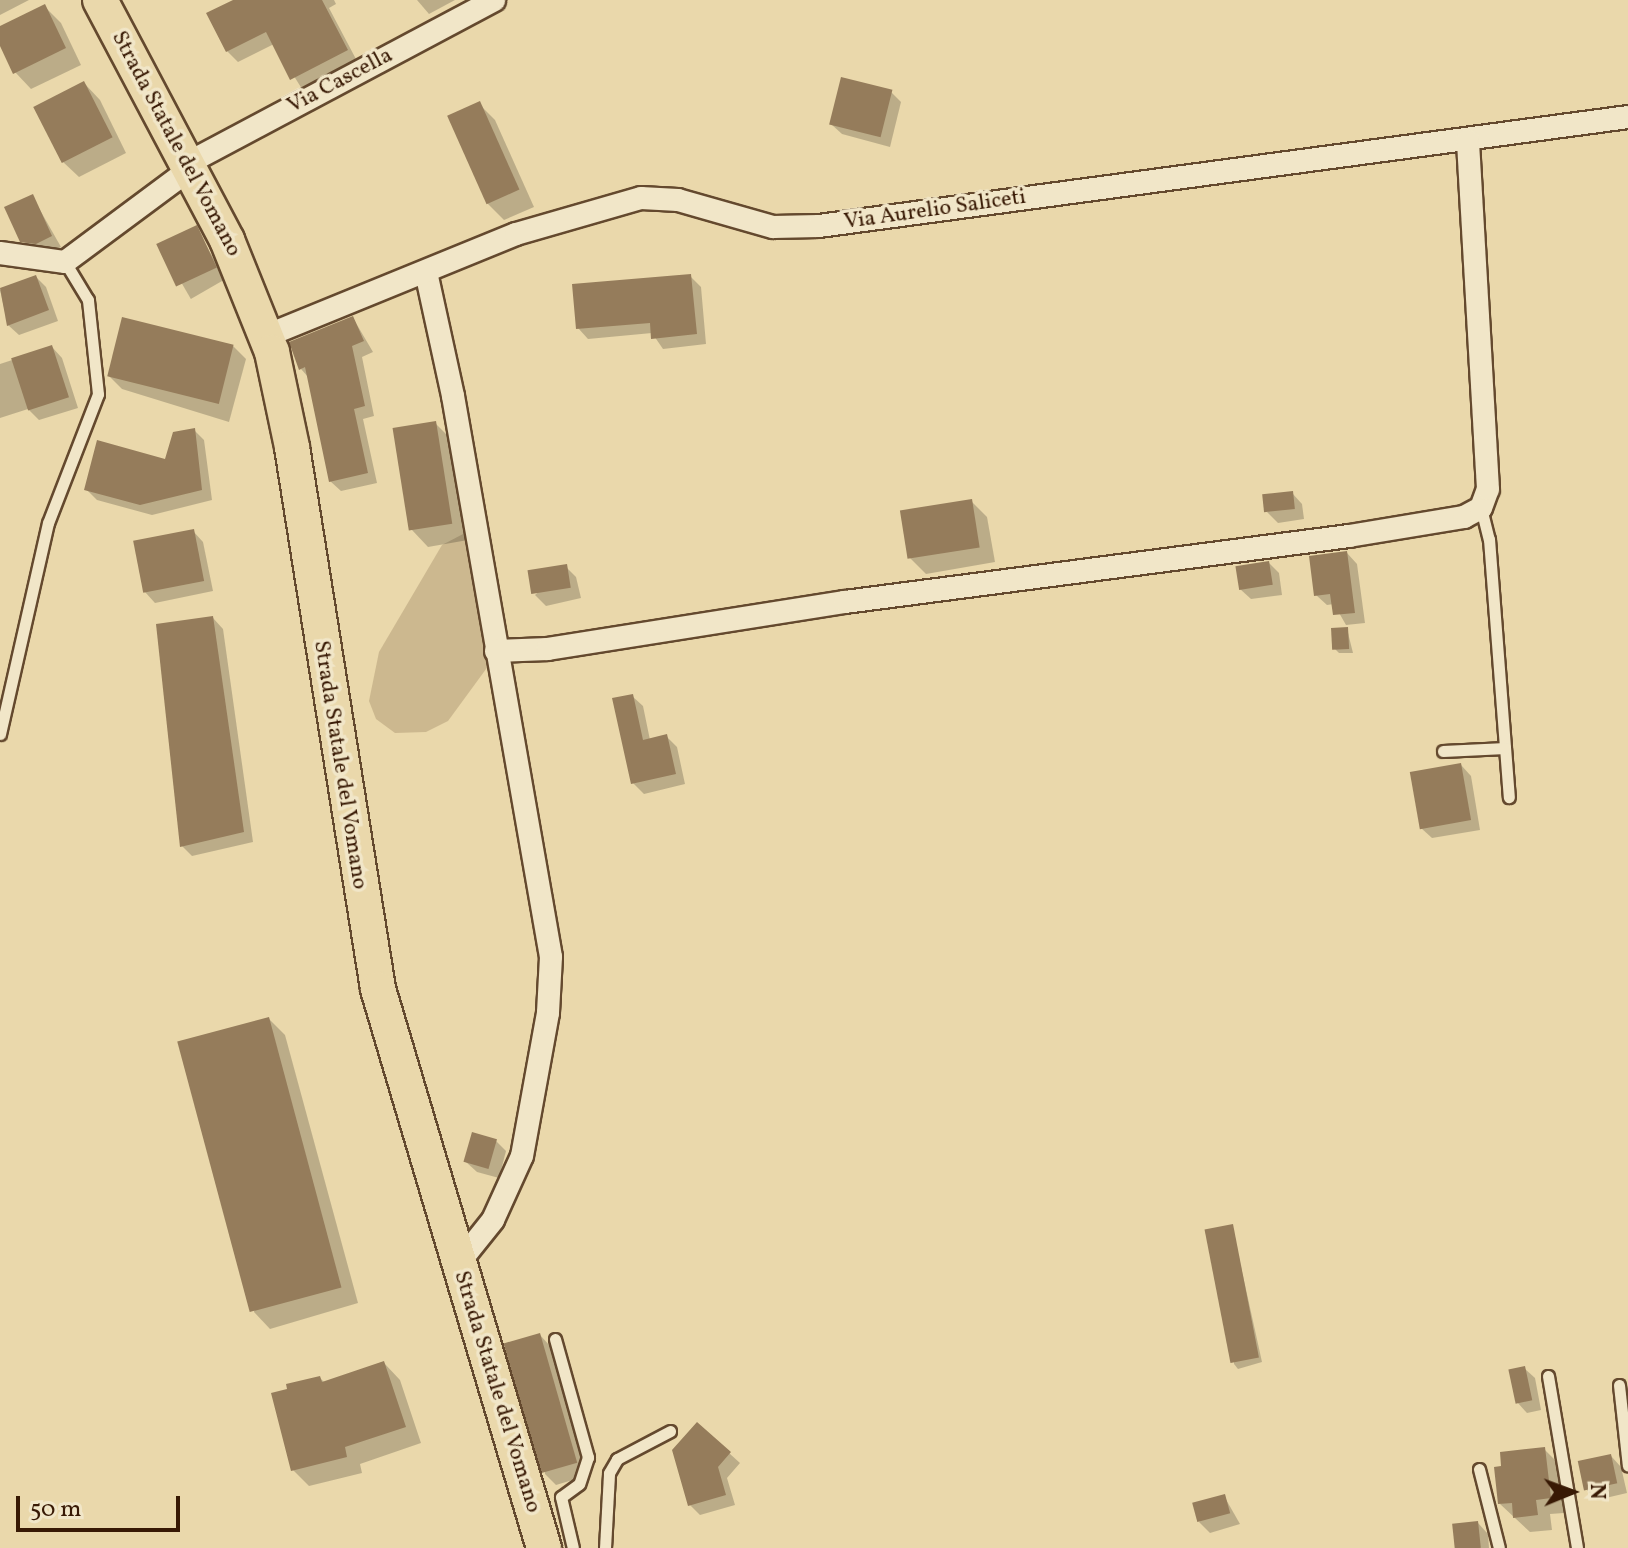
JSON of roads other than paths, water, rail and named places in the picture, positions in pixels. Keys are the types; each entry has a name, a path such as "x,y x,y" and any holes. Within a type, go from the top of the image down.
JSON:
{"main road":[{"name":"Strada Statale del Vomano","path":"100,0 240,267 266,336 294,457 370,955 457,1265 544,1548"}],"street":[{"name":"Via Cascella","path":"65,262 188,167 484,2"},
{"name":"Via Aurelio Saliceti","path":"266,336 516,234 641,198 669,198 750,222 796,227 1468,141 1628,117"},
{"path":"496,651 548,649 845,602 1349,536 1464,517 1481,508 1488,489 1468,141"},
{"path":"0,253 65,262"},
{"path":"426,272 444,347 496,651 549,932 551,982 522,1156 493,1220 457,1265"}],"lane":[{"path":"0,734 48,523 98,394 88,300 65,262"},
{"path":"1481,508 1489,539 1509,797"},
{"path":"1443,751 1505,748"},
{"path":"555,1339 588,1457 579,1484 561,1497 573,1548"},
{"path":"1548,1376 1577,1548"},
{"path":"1619,1385 1628,1466"},
{"path":"605,1548 609,1473 617,1459 670,1431"},
{"path":"1479,1469 1499,1548"}]}
